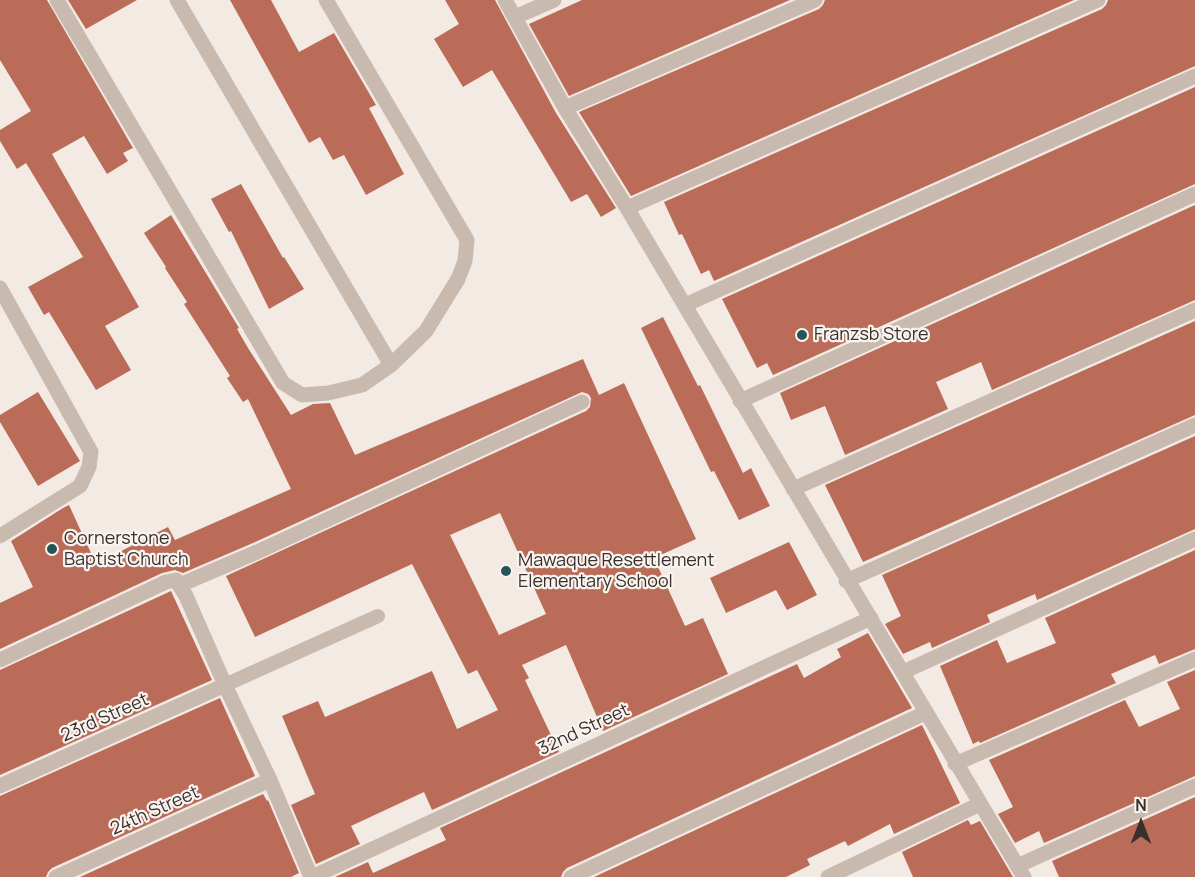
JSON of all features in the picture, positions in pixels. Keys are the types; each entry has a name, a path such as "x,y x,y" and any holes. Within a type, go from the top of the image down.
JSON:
{"street":[{"path":"57,0 284,382 302,395 328,393 362,385 391,365 426,331 458,279 465,261 467,240 326,0"},
{"path":"177,0 391,365"},
{"path":"505,0 565,108 685,305 846,581 872,618 1020,872 1195,786"},
{"path":"515,17 554,0"},
{"path":"565,108 815,0"},
{"path":"627,208 1098,0"},
{"path":"685,305 1195,76"},
{"path":"740,401 1195,194"},
{"path":"0,536 80,486 89,467 91,452 3,298"},
{"path":"793,489 1195,310"},
{"path":"0,660 173,584 257,552 582,402"},
{"path":"846,581 1195,425"},
{"path":"903,672 1195,539"},
{"path":"173,584 225,685 270,780 311,877"},
{"name":"32nd Street","path":"311,877 872,618"},
{"path":"955,764 1195,658"},
{"name":"23rd Street","path":"0,786 225,685"},
{"path":"571,877 926,713"},
{"name":"24th Street","path":"56,877 270,780"},
{"path":"828,877 980,804"}],"lane":[{"path":"225,685 378,616"}],"building":[{"path":"0,0 47,0 133,148 123,153 128,161 107,174 84,136 52,154 139,307 105,326 131,370 96,390 49,312 44,315 28,287 83,257 26,163 17,169 0,141 0,130 31,111 0,60"},
{"path":"68,0 137,0 86,29"},
{"path":"230,0 271,0 299,52 334,33 376,105 369,108 404,174 366,195 344,155 333,160 320,137 309,143"},
{"path":"445,0 495,0 556,113 616,208 601,217 587,194 571,202 492,70 463,87 434,39 459,24"},
{"path":"582,0 790,0 569,96 529,24"},
{"path":"825,0 1074,0 631,196 579,112 819,9"},
{"path":"1108,0 1195,0 1195,66 714,281 709,270 701,274 664,202 1102,9"},
{"path":"1195,87 1195,184 773,375 767,363 757,368 722,299"},
{"path":"241,184 283,258 304,289 269,309 231,231 229,232 211,199"},
{"path":"1195,205 1195,300 992,390 981,362 936,382 948,409 845,455 825,406 791,420 780,393"},
{"path":"171,215 239,328 237,329 248,348 291,415 313,404 330,403 355,455 583,359 599,395 624,383 696,539 654,558 685,626 703,618 728,674 603,731 566,645 522,665 529,678 525,680 559,752 432,810 424,792 351,826 360,844 316,864 291,805 315,794 282,716 318,701 325,717 432,671 457,729 498,710 477,670 468,674 412,564 255,637 226,576 586,411 590,407 591,398 582,392 253,543 183,573 175,570 162,573 0,649 0,603 33,587 11,541 63,508 69,505 96,564 168,527 175,540 291,489 248,399 243,402 227,378 230,376 184,304 187,302 144,233","holes":["500,513 546,614 499,635 450,535"]},
{"path":"663,317 698,386 700,385 743,473 751,468 770,506 739,520 714,471 711,472 641,328"},
{"path":"1195,321 1195,415 863,562 825,485"},
{"path":"38,392 80,461 38,486 0,422 0,415"},
{"path":"1195,436 1195,529 1037,600 1035,594 987,615 990,622 932,648 930,642 903,654 885,624 901,616 882,575"},
{"path":"789,542 817,595 787,610 776,590 726,613 710,578"},
{"path":"1195,550 1195,649 1159,664 1155,655 1111,674 1116,683 980,743 979,741 973,744 940,666 997,640 1007,663 1056,643 1045,618"},
{"path":"171,591 212,680 0,775 0,670"},
{"path":"868,633 912,708 567,868 561,877 335,877 368,862 373,873 446,840 440,828 797,664 804,678 841,657 837,649"},
{"path":"1195,670 1195,776 1044,843 1039,831 1015,843 998,814 1013,807 989,760 1125,700 1139,727 1180,709 1167,682"},
{"path":"220,698 255,776 52,868 46,877 0,877 0,796"},
{"path":"922,725 960,803 894,834 890,824 848,846 845,841 807,859 810,865 786,877 594,877"},
{"path":"263,794 268,800 299,873 291,877 80,877"},
{"path":"1195,797 1195,877 1059,877 1052,861"},
{"path":"968,820 971,825 980,821 1013,877 913,877 902,852"}],"place":[{"name":"Franzsb Store","path":"802,335"},
{"name":"Cornerstone Baptist Church","path":"52,549"},
{"name":"Mawaque Resettlement Elementary School","path":"506,571"}]}
